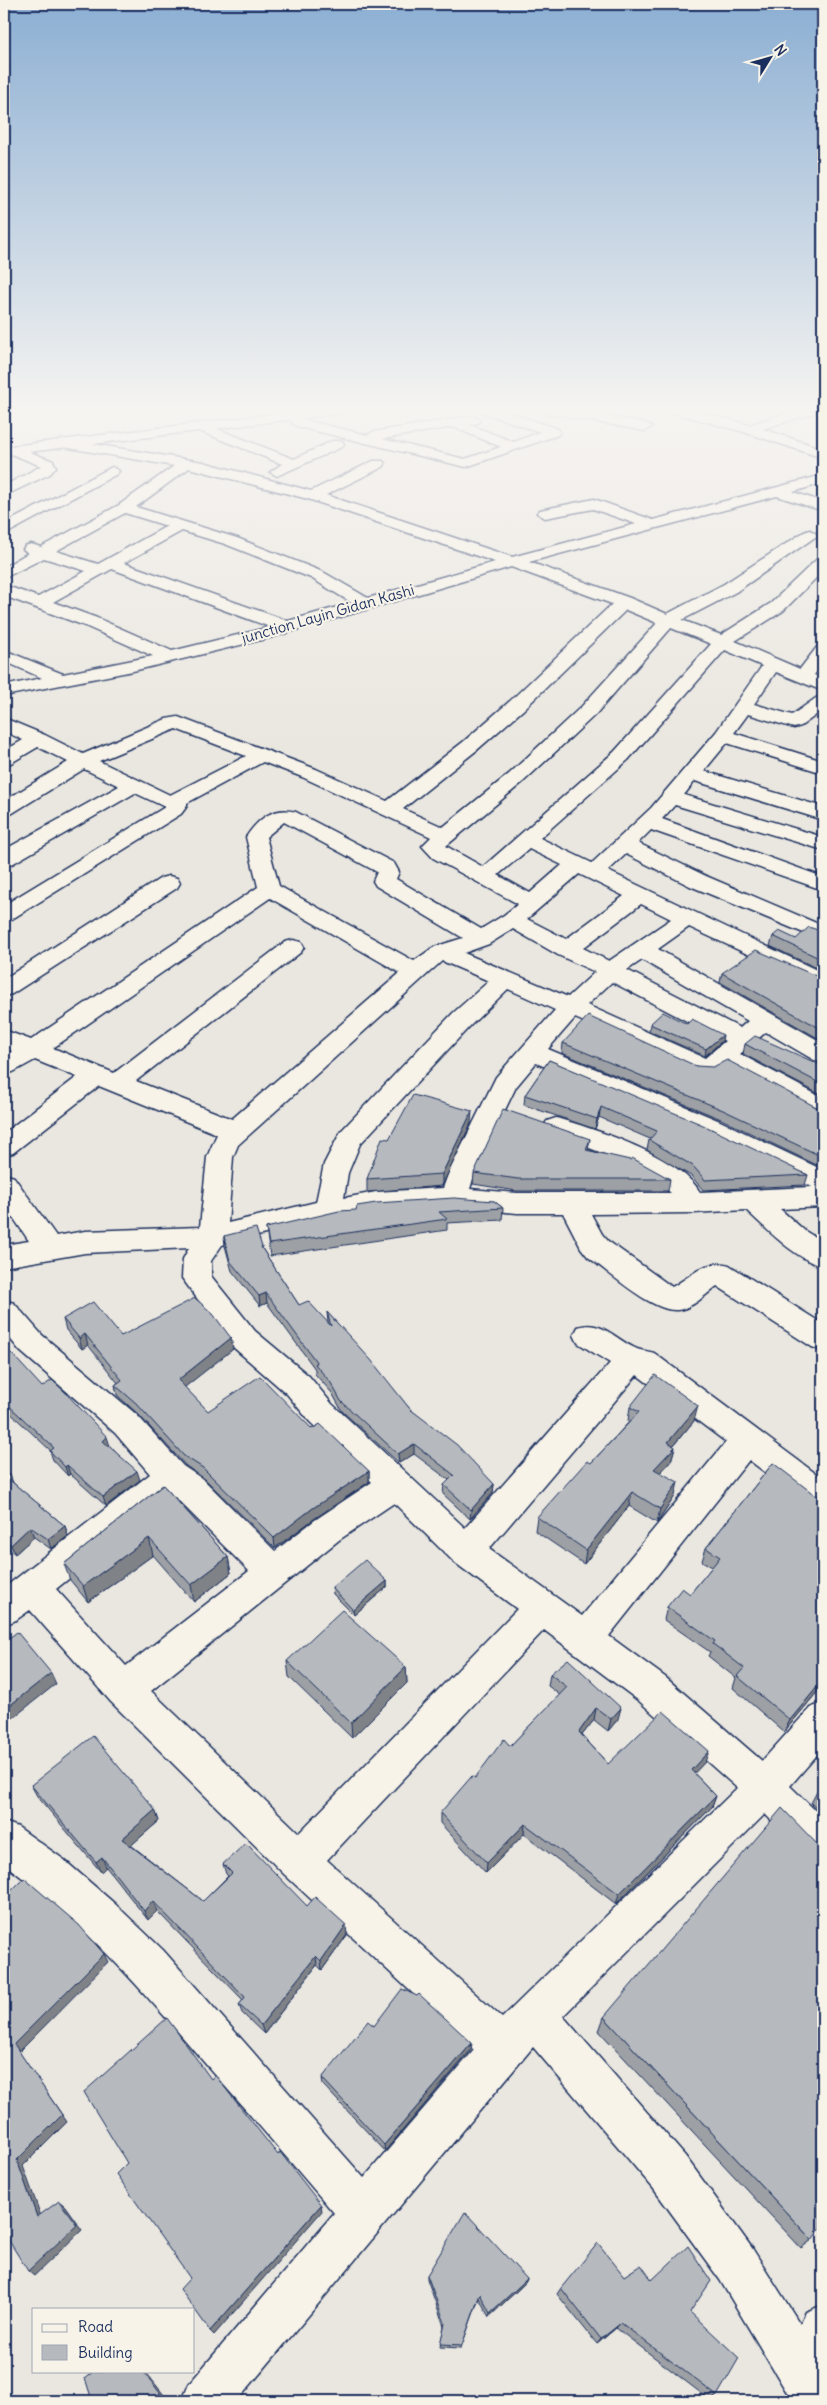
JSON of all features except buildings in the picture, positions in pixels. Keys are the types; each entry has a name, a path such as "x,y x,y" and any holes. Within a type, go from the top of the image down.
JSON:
{"street":[{"path":"4,536 29,521"},
{"path":"4,573 99,521"},
{"path":"168,521 231,541 317,575 366,604"},
{"path":"389,521 560,578 624,602 804,676 823,686"},
{"path":"643,521 651,524"},
{"name":"junction Layin Gidan Kashi","path":"4,691 133,666 288,627 511,562 662,521"},
{"path":"39,602 181,525"},
{"path":"533,903 433,846 516,778 589,710 668,620 730,588 810,535"},
{"path":"4,536 40,553 106,567 288,627"},
{"path":"485,876 621,756 722,642 776,607 823,562"},
{"path":"4,590 91,622 170,657"},
{"path":"389,810 470,746 517,705 624,602"},
{"path":"804,676 823,651"},
{"path":"4,655 61,680"},
{"path":"773,663 723,736 658,812 623,844 481,939 434,956 234,1131 226,1141 220,1157 213,1237 197,1258 196,1278 244,1339 298,1385 321,1413 466,1551 541,1609 652,1689 764,1787 823,1845"},
{"path":"743,706 794,722 823,702"},
{"path":"4,810 85,760 173,723 184,725 262,755 446,836"},
{"path":"4,724 85,760 166,800 176,800 262,755"},
{"path":"723,736 823,767"},
{"path":"4,759 38,739"},
{"path":"690,773 823,814"},
{"path":"4,859 135,785"},
{"path":"670,797 823,844"},
{"path":"4,914 174,810 178,806 176,800"},
{"path":"416,972 269,890 256,838 263,826 280,816 289,816 386,868 388,872 384,881 481,939"},
{"path":"647,821 823,884"},
{"path":"526,838 639,895 823,982"},
{"path":"623,844 698,881 823,934"},
{"path":"4,989 169,883"},
{"path":"4,1066 33,1050 269,890"},
{"path":"566,950 639,895"},
{"path":"513,1112 505,1083 570,1008 609,972 687,918"},
{"path":"512,920 566,950 741,1039"},
{"path":"4,1146 107,1079 293,947"},
{"path":"641,949 823,1054"},
{"path":"442,952 645,1039 704,1068 711,1066 764,1020"},
{"path":"330,1210 332,1180 339,1156 350,1138 462,1019 505,979"},
{"path":"4,1038 234,1131"},
{"path":"532,1052 711,1127 823,1181"},
{"path":"722,1056 823,1108"},
{"path":"454,1197 462,1172 513,1112"},
{"path":"513,1112 616,1149 684,1186 690,1194 693,1203"},
{"path":"4,1184 49,1248"},
{"path":"4,1256 85,1242 213,1237 297,1216 376,1202 454,1197 516,1203 693,1203 823,1197"},
{"path":"754,1201 795,1238 823,1256"},
{"path":"572,1203 591,1241 598,1249 666,1298 678,1299 712,1275 719,1273 823,1339"},
{"path":"4,1310 31,1342 126,1424 172,1476 192,1490 274,1573"},
{"path":"589,1336 631,1361"},
{"path":"466,1551 631,1361 637,1360 643,1362 823,1497"},
{"path":"584,1640 747,1439"},
{"path":"172,1476 14,1594 124,1690 299,1861 503,2048"},
{"path":"124,1690 327,1530 396,1484"},
{"path":"299,1861 541,1609"},
{"path":"206,2401 503,2048 764,1787 823,1721"},
{"path":"4,1841 49,1873 100,1918 148,1966 364,2213"},
{"path":"534,2015 669,2172 736,2264 811,2386"},
{"path":"811,2386 823,2329"}]}
